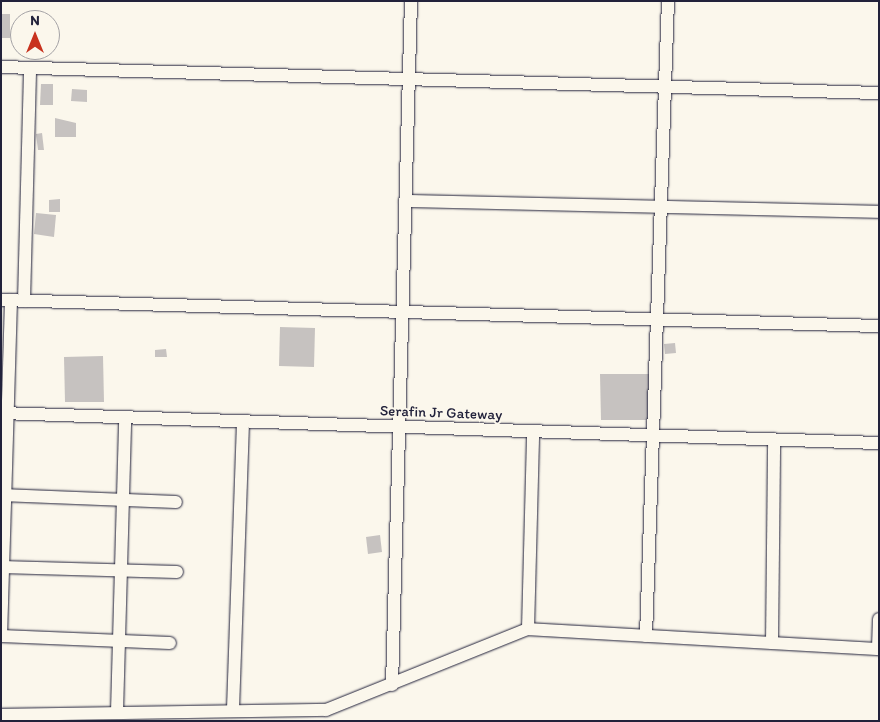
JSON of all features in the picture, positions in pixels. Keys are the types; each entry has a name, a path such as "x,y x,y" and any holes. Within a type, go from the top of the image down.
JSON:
{"street":[{"path":"392,686 411,1"},
{"path":"646,636 668,1"},
{"path":"1,67 879,93"},
{"path":"30,68 5,413 1,636 170,643"},
{"path":"405,201 879,212"},
{"path":"12,300 879,326"},
{"name":"Serafin Jr Gateway","path":"5,413 879,443"},
{"path":"117,712 125,417"},
{"path":"233,709 244,422"},
{"path":"528,629 533,432"},
{"path":"772,642 774,440"},
{"path":"4,495 176,502"},
{"path":"2,567 177,572"},
{"path":"1,714 233,709 326,710 392,686 528,629 878,648 879,619"}],"building":[{"path":"1,14 10,14 10,38 1,38"},
{"path":"41,84 53,84 53,105 40,105"},
{"path":"72,89 87,90 87,102 71,101"},
{"path":"55,118 76,123 76,137 55,137"},
{"path":"42,133 44,150 38,150 36,134"},
{"path":"60,199 60,212 49,212 49,200"},
{"path":"36,213 56,215 54,237 34,234"},
{"path":"280,327 315,328 314,367 279,366"},
{"path":"675,343 676,353 665,354 664,344"},
{"path":"166,349 167,357 155,357 155,350"},
{"path":"103,356 104,402 65,402 64,357"},
{"path":"600,374 651,374 651,420 601,420"},
{"path":"380,535 382,552 368,554 366,537"}]}
